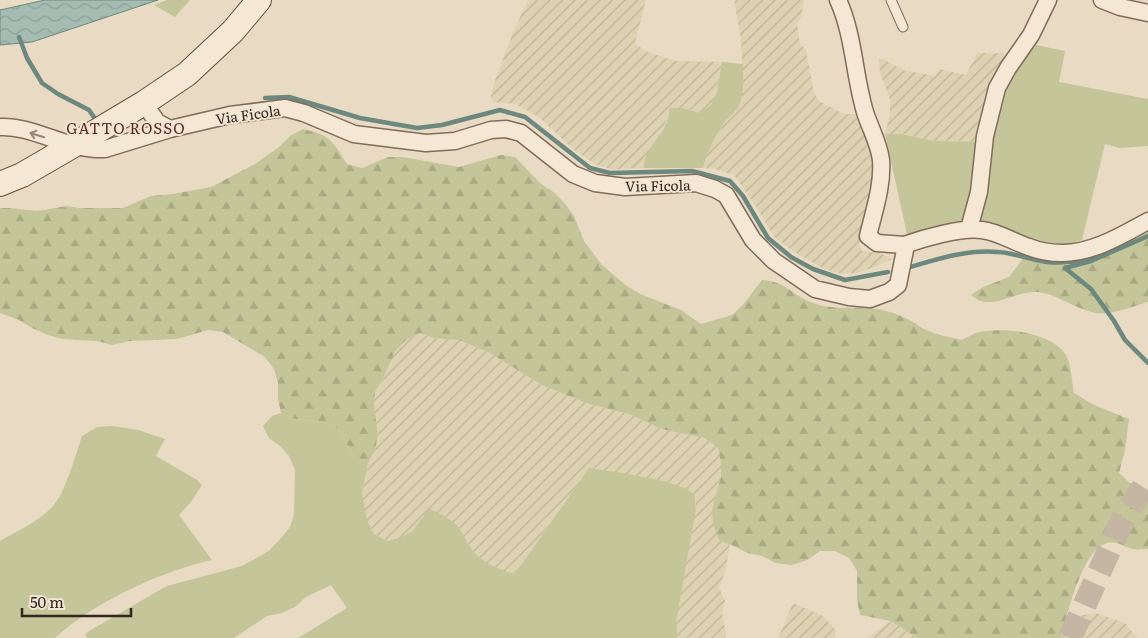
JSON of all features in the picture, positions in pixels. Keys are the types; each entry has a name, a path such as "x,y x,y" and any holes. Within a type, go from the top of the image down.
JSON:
{"main road":[{"path":"0,184 22,175 72,146 144,103 187,74 233,31 259,0"}],"street":[{"path":"838,0 845,16 865,114 875,136 881,159 880,182 868,236 877,243 904,247 969,229 983,230 1002,235 1041,251 1063,253 1092,248 1148,221"},
{"path":"969,229 979,192 985,136 997,88 1008,68 1031,35 1048,0"},
{"path":"1102,0 1120,7 1148,13"},
{"path":"144,103 157,122 170,129"},
{"name":"Via Ficola","path":"0,127 28,132 72,146 95,150 170,129 230,115 285,108 304,113 354,134 426,144 455,140 491,130 506,129 521,133 573,174 595,183 625,186 696,183 715,189 726,196 746,230 774,261 815,289 842,296 870,299 889,292 898,285 900,279 904,247"}],"lane":[{"path":"891,0 903,26"}],"shaded area":[{"path":"528,0 646,0 635,43 645,51 676,61 722,62 717,92 711,105 700,113 682,108 670,108 664,127 652,144 644,163 644,168 611,169 595,164 573,149 539,117 515,104 493,102 491,96 494,83 514,30"},
{"path":"734,0 804,0 801,17 797,24 800,44 806,50 814,93 819,101 844,114 862,114 870,134 877,176 859,244 862,251 879,253 892,259 857,273 841,274 825,269 799,255 775,238 734,175 715,169 703,168 707,153 716,136 734,113 743,87 741,40"},
{"path":"977,53 1004,53 1006,61 989,91 979,124 979,142 934,141 900,134 885,134 890,114 890,100 880,73 879,59 883,59 903,70 935,76 939,69 966,75"},
{"path":"420,333 434,338 457,340 488,352 542,385 586,403 632,415 661,429 705,438 718,448 721,477 712,509 719,540 730,544 726,569 719,588 725,601 722,613 726,633 725,638 677,638 676,636 676,622 696,510 695,496 589,468 515,574 501,571 475,554 458,526 413,531 400,539 387,541 374,534 367,520 362,493 368,463 375,450 378,435 374,406 375,392 383,379 394,351 405,341"},
{"path":"793,603 823,616 836,630 835,638 778,638"},
{"path":"1096,613 1125,623 1137,638 1061,638 1066,618"},
{"path":"891,621 917,638 867,638"}],"green space":[{"path":"167,0 190,0 175,17 154,5"},
{"path":"1031,44 1065,51 1059,82 1148,99 1148,146 1120,148 1105,144 1082,240 1072,243 1044,245 978,221 991,130 998,100"},
{"path":"722,62 743,64 742,96 738,107 723,125 714,140 703,168 644,168 646,157 664,128 670,108 682,108 700,113 711,105 717,92"},
{"path":"303,129 326,137 347,164 362,168 388,157 403,157 459,167 501,155 515,157 541,184 555,193 566,205 574,216 584,241 602,265 627,286 640,294 681,310 701,324 732,315 743,305 762,280 778,283 806,300 822,306 868,308 886,311 929,331 962,340 976,333 998,330 1025,333 1049,341 1059,347 1068,359 1074,393 1094,405 1129,419 1125,450 1119,473 1130,483 1148,490 1148,549 1129,548 1118,543 1107,543 1098,548 1090,557 1077,584 1061,638 917,638 891,621 860,615 857,600 857,571 849,558 835,551 820,551 807,560 792,565 776,563 762,556 747,553 719,540 713,524 712,509 721,477 721,463 718,448 705,438 661,429 632,415 586,403 542,385 488,352 458,340 434,338 420,333 405,341 395,351 375,392 374,406 378,435 375,450 368,463 354,457 339,429 325,422 295,419 281,413 278,399 278,383 274,369 265,357 223,332 208,330 177,339 130,341 112,345 97,341 63,339 48,335 19,320 0,313 0,208 38,211 67,206 78,208 123,208 151,196 211,187 255,164 279,147 290,136"},
{"path":"885,134 900,134 934,141 979,142 966,219 960,223 914,235 907,234"},
{"path":"1148,232 1148,302 1111,313 1095,313 1045,293 1024,293 992,302 978,300 971,295 983,287 1009,277 1026,255 1108,250"},
{"path":"281,413 295,419 325,422 339,429 354,457 368,463 362,493 367,520 374,534 387,541 400,538 413,531 429,509 445,516 456,524 480,558 499,569 515,574 589,468 646,477 677,485 688,490 694,495 696,510 676,622 677,638 298,638 347,608 331,585 306,597 295,607 282,613 267,616 234,638 87,638 85,634 94,628 167,586 242,566 269,551 282,537 290,527 294,514 295,470 289,456 269,438 263,426 272,416"},
{"path":"112,426 138,430 165,439 156,456 197,480 202,485 191,502 179,515 212,560 171,572 129,590 88,613 55,638 0,638 0,541 40,517 57,501 70,473 82,436 97,427"}],"water":[{"path":"45,0 158,0 32,42 0,45 0,10"}],"waterway":[{"path":"19,37 27,58 42,83 58,94 89,110 96,120"},
{"path":"265,98 289,97 360,118 417,128 442,125 500,110 525,117 590,168 610,173 692,171 730,181 743,196 768,238 791,257 813,269 845,280 888,272"},
{"path":"1065,268 1091,261 1148,236"},
{"path":"910,267 953,255 987,251 1053,262 1097,257"},
{"path":"1065,268 1091,289 1125,340 1148,363"}],"tunnel":[{"path":"1070,638 1122,521 1148,480"}],"district":[{"name":"GATTO ROSSO","path":"126,127"}]}
